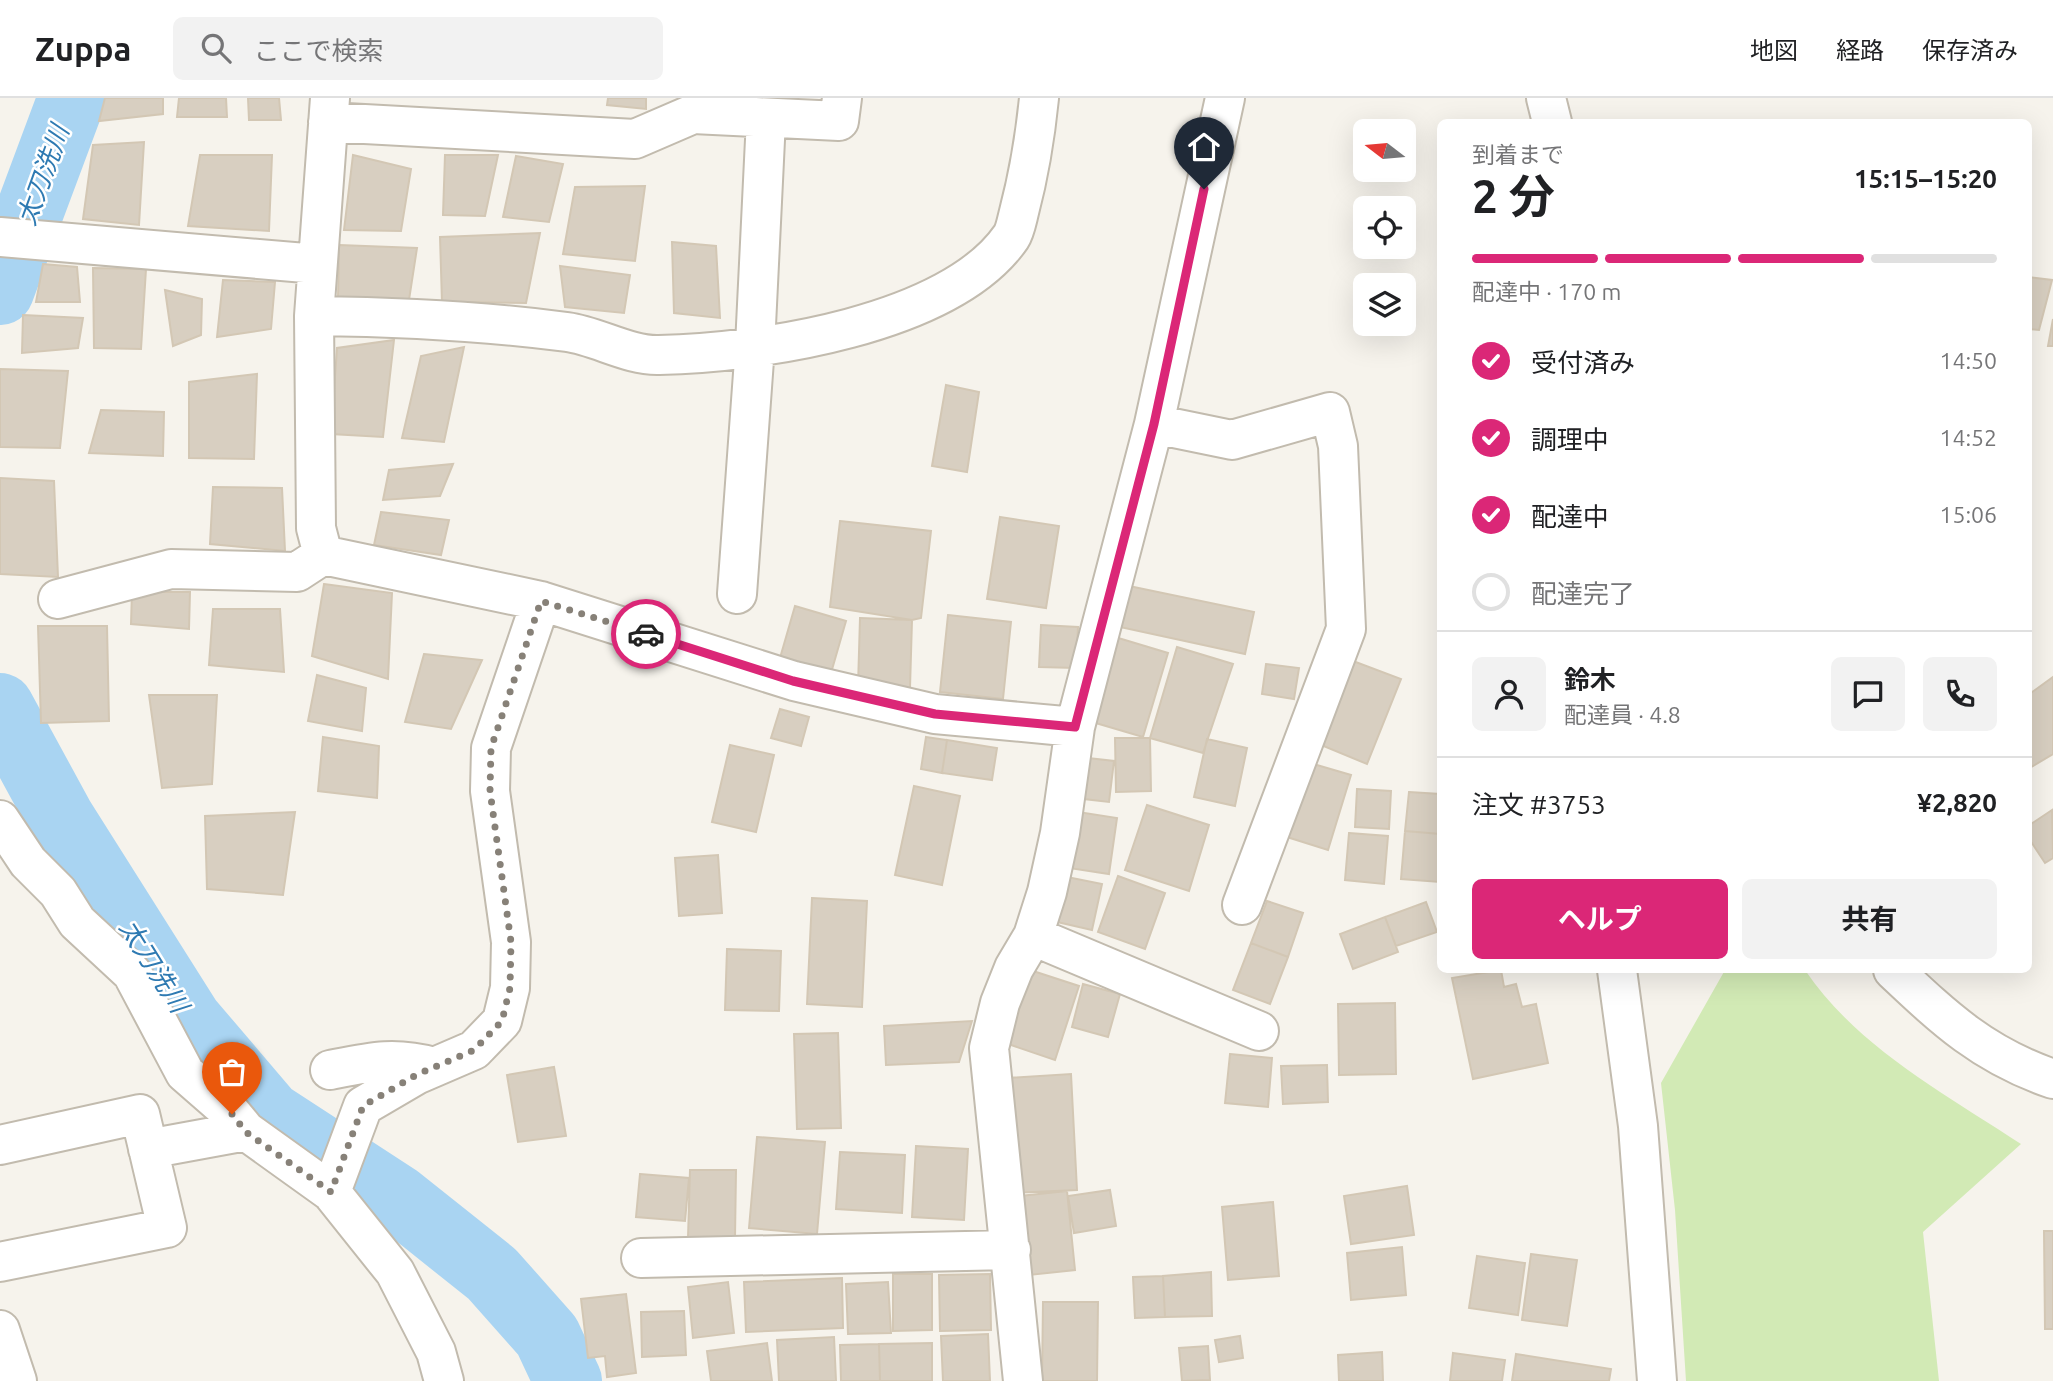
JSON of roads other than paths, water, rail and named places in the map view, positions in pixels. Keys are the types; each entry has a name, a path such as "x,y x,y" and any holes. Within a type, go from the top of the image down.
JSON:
{"street":[{"path":"323,555 316,528 314,316 329,110 635,139 692,114 839,121 842,98"},
{"path":"314,316 482,322 571,333 656,355 755,346 848,330 910,308 972,275 1012,236 1032,162 1039,98"},
{"path":"1023,1381 989,1048 1000,1003 1014,968 1033,936 1060,833 1075,727 1154,424 1225,98"},
{"path":"1546,98 1551,119"},
{"path":"737,594 755,346 766,119"},
{"path":"0,237 317,264"},
{"path":"1154,424 1232,440 1330,412 1338,446 1346,629 1242,905"},
{"path":"58,599 171,569 297,572 323,555 541,601 793,681 935,714 1075,727"},
{"path":"331,1192 363,1106 425,1071 474,1050 502,1021 510,988 511,942 490,791 491,748 541,601"},
{"path":"0,820 28,862 58,892 77,922 132,973 185,1073 232,1114 246,1132 331,1192 395,1272 436,1352 444,1381"},
{"path":"1033,936 1259,1031"},
{"path":"1617,973 1638,1126 1657,1381"},
{"path":"1896,973 1954,1028 2022,1068 2053,1079"},
{"path":"330,1070 377,1060 404,1059 425,1071"},
{"path":"0,1145 140,1114 167,1228 0,1262"},
{"path":"148,1149 246,1132"},
{"path":"641,1258 1011,1250"},
{"path":"0,1330 17,1381"}],"waterway":[{"name":"太刀洗川","path":"0,291 72,98"},
{"name":"太刀洗川","path":"0,707 61,819 188,1020 269,1115 398,1199 492,1274 547,1336 568,1381"}]}
